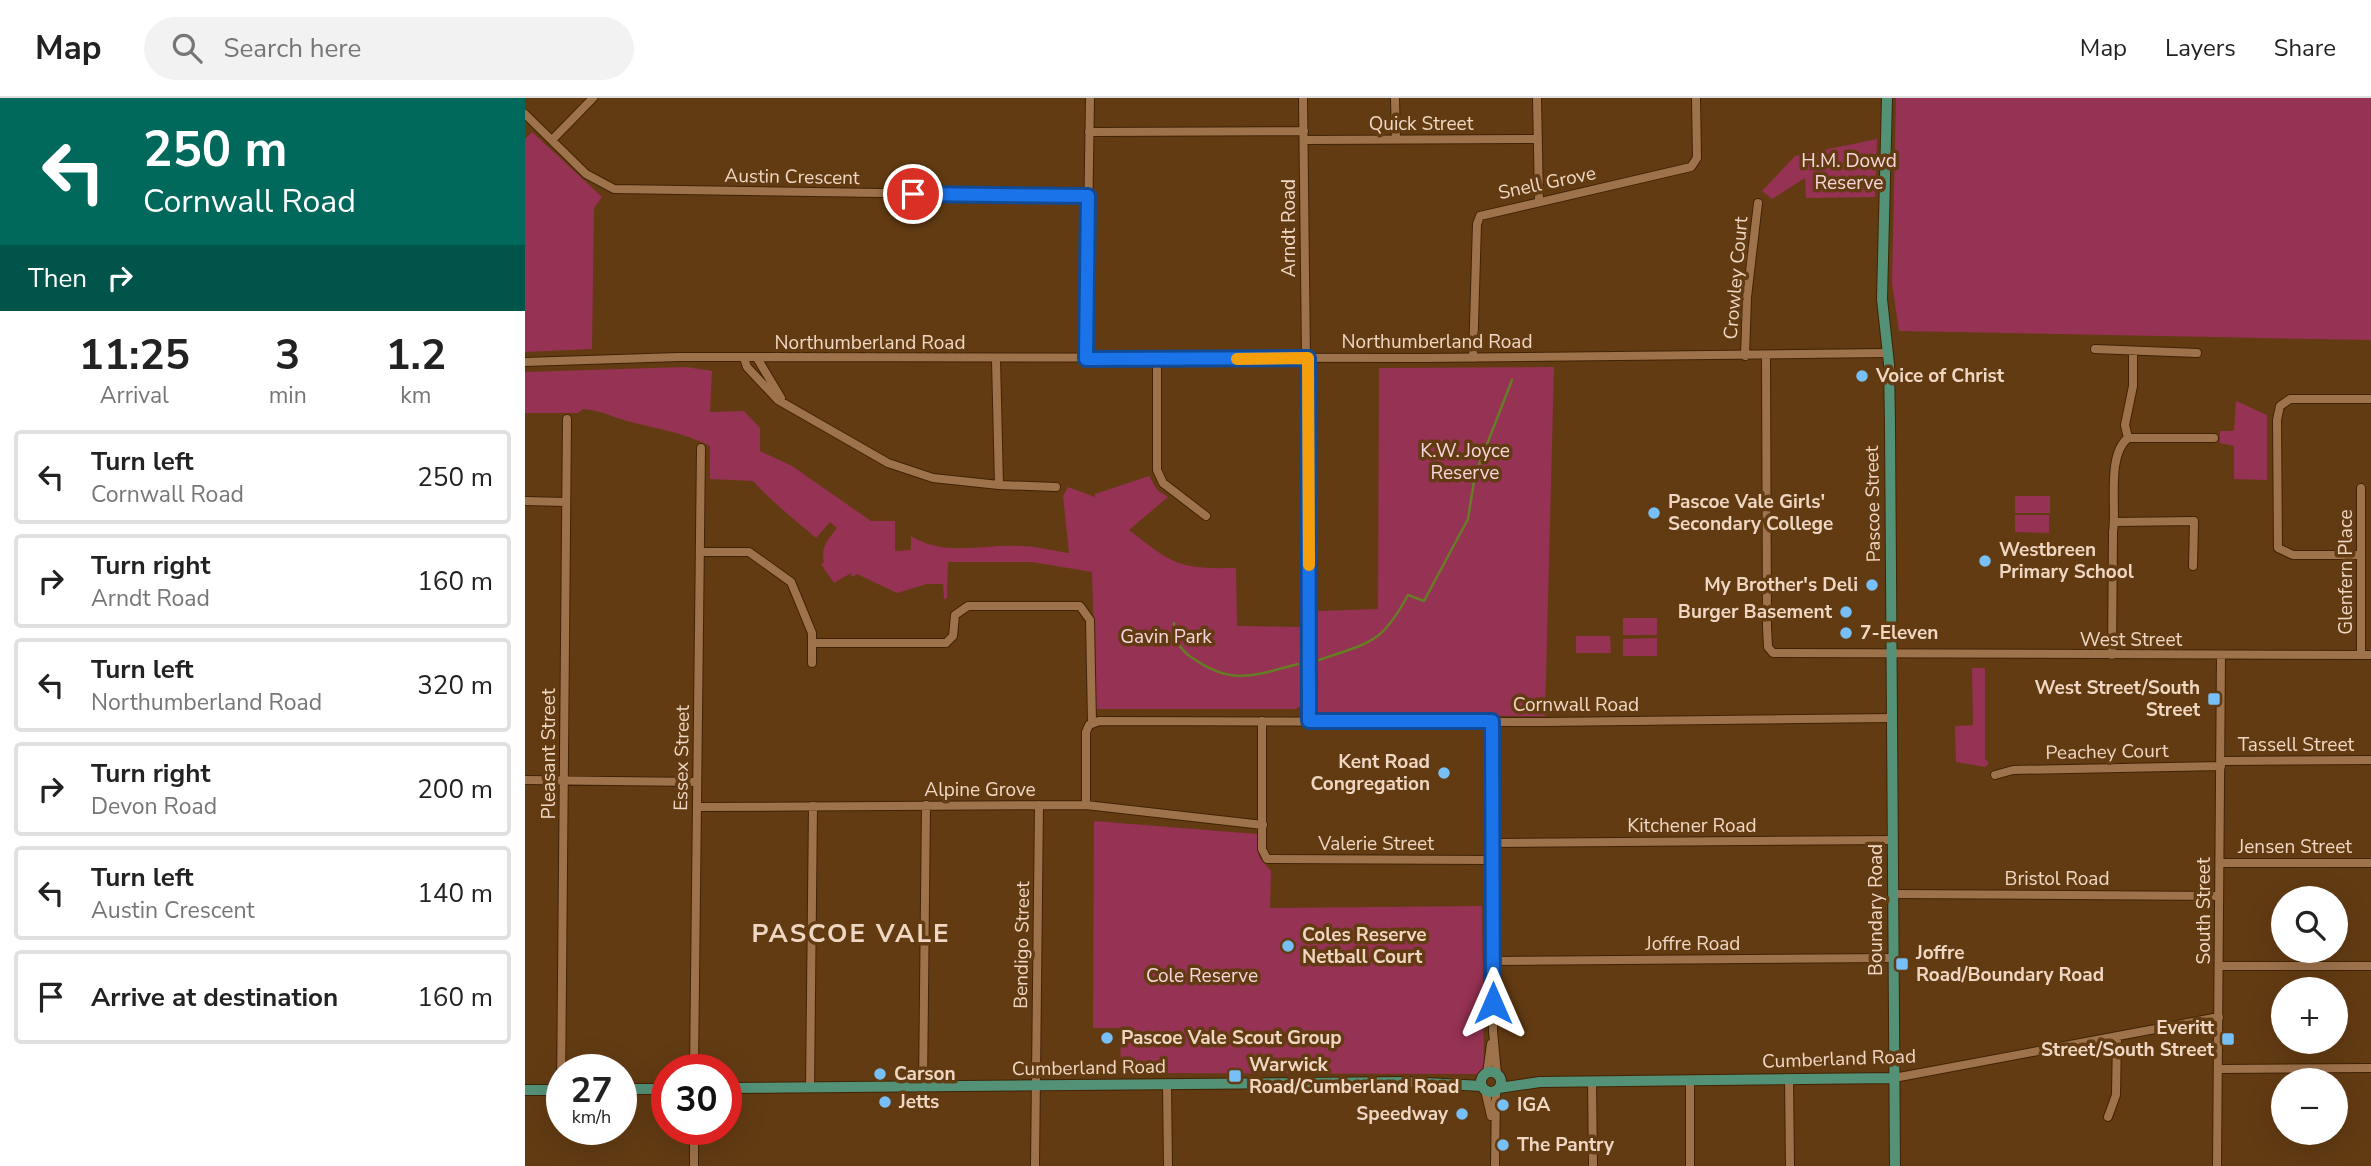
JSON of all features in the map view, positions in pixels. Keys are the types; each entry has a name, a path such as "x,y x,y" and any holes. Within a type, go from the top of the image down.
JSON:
{"main road":[{"name":"Pascoe Street","path":"1887,98 1882,299 1887,353 1892,654"},
{"name":"Boundary Road","path":"1892,654 1895,1166"},
{"name":"Cumberland Road","path":"742,1088 1894,1078"},
{"path":"525,1090 546,1090"}],"street":[{"path":"552,140 593,98"},
{"path":"1086,359 1090,98"},
{"name":"Arndt Road","path":"1303,98 1309,721"},
{"path":"1395,98 1395,139"},
{"path":"1537,98 1538,201"},
{"name":"Snell Grove","path":"1473,358 1478,220 1487,212 1691,167 1697,158 1696,98"},
{"name":"Austin Crescent","path":"525,114 597,183 622,190 1088,196"},
{"name":"Quick Street","path":"1089,132 1395,139 1538,139"},
{"name":"Crowley Court","path":"1745,356 1747,297 1758,203"},
{"path":"2095,349 2197,353"},
{"path":"2128,438 2125,425 2133,386 2133,351"},
{"name":"Northumberland Road","path":"525,362 744,358 1473,358 1887,353"},
{"name":"West Street","path":"1766,355 1768,648 1773,653 2371,655"},
{"path":"744,358 747,367 774,397 873,455 900,467 933,478 999,485 1056,487"},
{"path":"757,358 786,403"},
{"path":"996,359 999,485"},
{"path":"1157,359 1157,470 1163,483 1206,516"},
{"path":"2361,555 2293,555 2278,548 2277,411 2283,403 2294,398 2371,398"},
{"name":"Pleasant Street","path":"561,1054 567,419"},
{"path":"2112,655 2113,532 2116,522 2113,511 2114,478 2123,443 2128,438 2214,438"},
{"name":"Essex Street","path":"694,1054 701,447"},
{"name":"Glenfern Place","path":"2361,488 2361,655"},
{"path":"525,501 566,502"},
{"path":"2116,522 2193,521 2193,566"},
{"path":"700,552 749,552 791,582 800,598 813,643 812,663"},
{"path":"813,643 946,643 953,636 955,615 968,606 1080,607 1090,620 1092,723 1086,739 1086,805"},
{"name":"South Street","path":"2217,1166 2221,655"},
{"name":"Cornwall Road","path":"1092,723 1892,718"},
{"path":"1262,721 1262,825"},
{"path":"1492,721 1491,1082 1495,1166"},
{"name":"Tassell Street","path":"2221,763 2371,760"},
{"name":"Peachey Court","path":"1995,775 2013,770 2221,763"},
{"path":"525,780 697,782"},
{"path":"923,1087 926,805"},
{"name":"Bendigo Street","path":"1035,1166 1039,805"},
{"name":"Alpine Grove","path":"697,807 1086,805 1262,825"},
{"path":"810,1088 813,806"},
{"name":"Valerie Street","path":"1262,825 1263,853 1267,859 1492,860"},
{"name":"Kitchener Road","path":"1492,843 1893,840"},
{"name":"Jensen Street","path":"2220,863 2371,863"},
{"name":"Bristol Road","path":"1893,894 2220,895"},
{"name":"Joffre Road","path":"1493,961 1894,958"},
{"path":"2219,966 2371,966"},
{"name":"Cumberland Road","path":"1894,1078 2219,1017"},
{"path":"2108,1116 2116,1095 2117,1037"},
{"path":"2218,1069 2371,1068"},
{"path":"1789,1079 1790,1166"},
{"path":"1690,1080 1690,1166"},
{"path":"1592,1081 1593,1166"},
{"path":"1167,1085 1168,1166"},
{"path":"694,1145 694,1166"}],"green space":[{"path":"1896,98 2371,98 2371,340 1899,331 1892,283"},
{"path":"532,132 602,197 594,208 592,349 525,352 525,139"},
{"name":"H.M. Dowd Reserve","path":"1877,139 1875,197 1806,198 1805,178 1772,199 1762,191 1795,156"},
{"name":"Gavin Park","path":"686,367 712,371 710,412 744,411 760,428 760,451 792,466 871,521 895,521 895,551 911,550 911,536 950,548 1026,546 1069,553 1063,496 1068,487 1095,497 1095,494 1149,476 1157,490 1168,497 1129,530 1167,558 1189,566 1236,568 1237,626 1300,627 1301,705 1296,709 1096,709 1092,572 1032,562 948,562 947,598 944,599 943,584 927,584 897,593 857,574 852,577 851,573 834,583 821,564 824,562 823,551 826,543 837,528 830,522 816,538 753,481 710,479 710,446 602,412 583,409 578,413 525,413 525,372"},
{"name":"K.W. Joyce Reserve","path":"1554,367 1545,716 1316,715 1318,611 1378,609 1379,368"},
{"path":"2236,401 2267,415 2267,480 2234,479 2234,446 2220,443 2220,431 2234,431"},
{"path":"2015,496 2050,496 2050,513 2015,513"},
{"path":"2015,515 2049,515 2049,533 2015,532"},
{"path":"1623,618 1657,618 1657,635 1623,635"},
{"path":"1576,636 1610,636 1611,653 1576,653"},
{"path":"1657,638 1657,656 1623,656 1623,639"},
{"path":"1972,668 1985,668 1985,759 1989,763 1985,767 1956,762 1955,726 1973,725"},
{"name":"Cole Reserve","path":"1094,821 1257,834 1259,857 1271,871 1270,908 1482,906 1484,1074 1121,1073 1120,1028 1093,1028"}],"waterway":[{"path":"1319,660 1373,639 1390,624 1408,595 1424,601 1468,519 1475,475 1512,380"},
{"path":"1174,623 1181,648 1194,659 1221,673 1245,676 1298,664"}],"slow traffic":[{"path":"1237,359 1308,358 1309,565"}],"place":[{"name":"Voice of Christ","path":"1862,376"},
{"name":"Pascoe Vale Girls' Secondary College","path":"1654,513"},
{"name":"Westbreen Primary School","path":"1985,561"},
{"name":"My Brother's Deli","path":"1872,585"},
{"name":"Burger Basement","path":"1846,612"},
{"name":"7-Eleven","path":"1846,633"},
{"name":"West Street/South Street","path":"2214,699"},
{"name":"Kent Road Congregation","path":"1444,773"},
{"name":"Coles Reserve Netball Court","path":"1288,946"},
{"name":"Joffre Road/Boundary Road","path":"1902,964"},
{"name":"Pascoe Vale Scout Group","path":"1107,1038"},
{"name":"Everitt Street/South Street","path":"2228,1039"},
{"name":"Carson","path":"880,1074"},
{"name":"Warwick Road/Cumberland Road","path":"1235,1076"},
{"name":"Jetts","path":"885,1102"},
{"name":"IGA","path":"1503,1105"},
{"name":"Speedway","path":"1462,1114"},
{"name":"The Pantry","path":"1503,1145"}],"district":[{"name":"PASCOE VALE","path":"851,933"}],"route":[{"path":"913,194 1088,196 1086,359 1308,358 1307,637 1311,653 1309,721 1492,721 1493,1003"}]}
